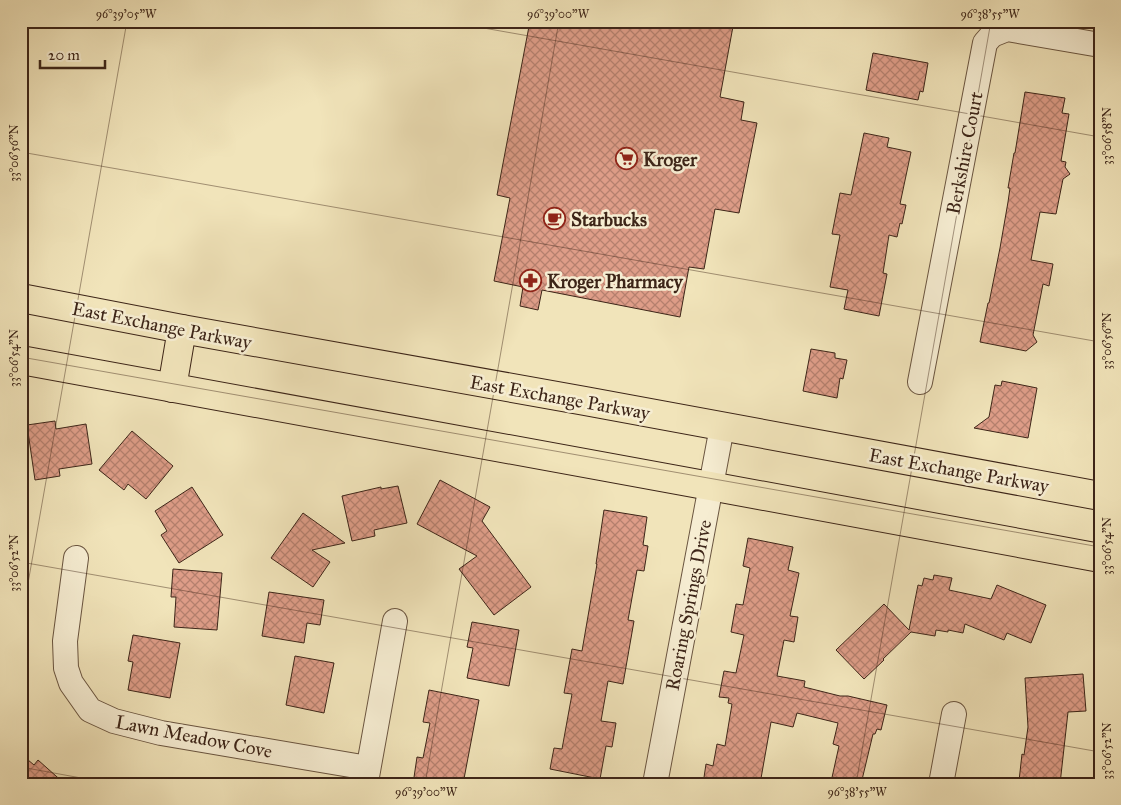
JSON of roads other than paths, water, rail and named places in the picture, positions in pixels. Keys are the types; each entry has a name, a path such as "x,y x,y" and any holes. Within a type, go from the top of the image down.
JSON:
{"main road":[{"name":"East Exchange Parkway","path":"21,298 1100,496"},
{"path":"172,388 182,329"},
{"path":"21,360 1100,558"}],"street":[{"name":"Berkshire Court","path":"920,382 985,43 992,35 1007,29 1100,45"},
{"name":"Roaring Springs Drive","path":"655,784 722,427"},
{"name":"Lawn Meadow Cove","path":"76,558 65,641 66,668 71,683 90,710 114,721 161,733 367,776"},
{"path":"367,776 395,621"},
{"path":"941,784 954,714"}],"place":[{"name":"Kroger","path":"627,159"},
{"name":"Starbucks","path":"555,219"},
{"name":"Kroger Pharmacy","path":"531,281"}]}
